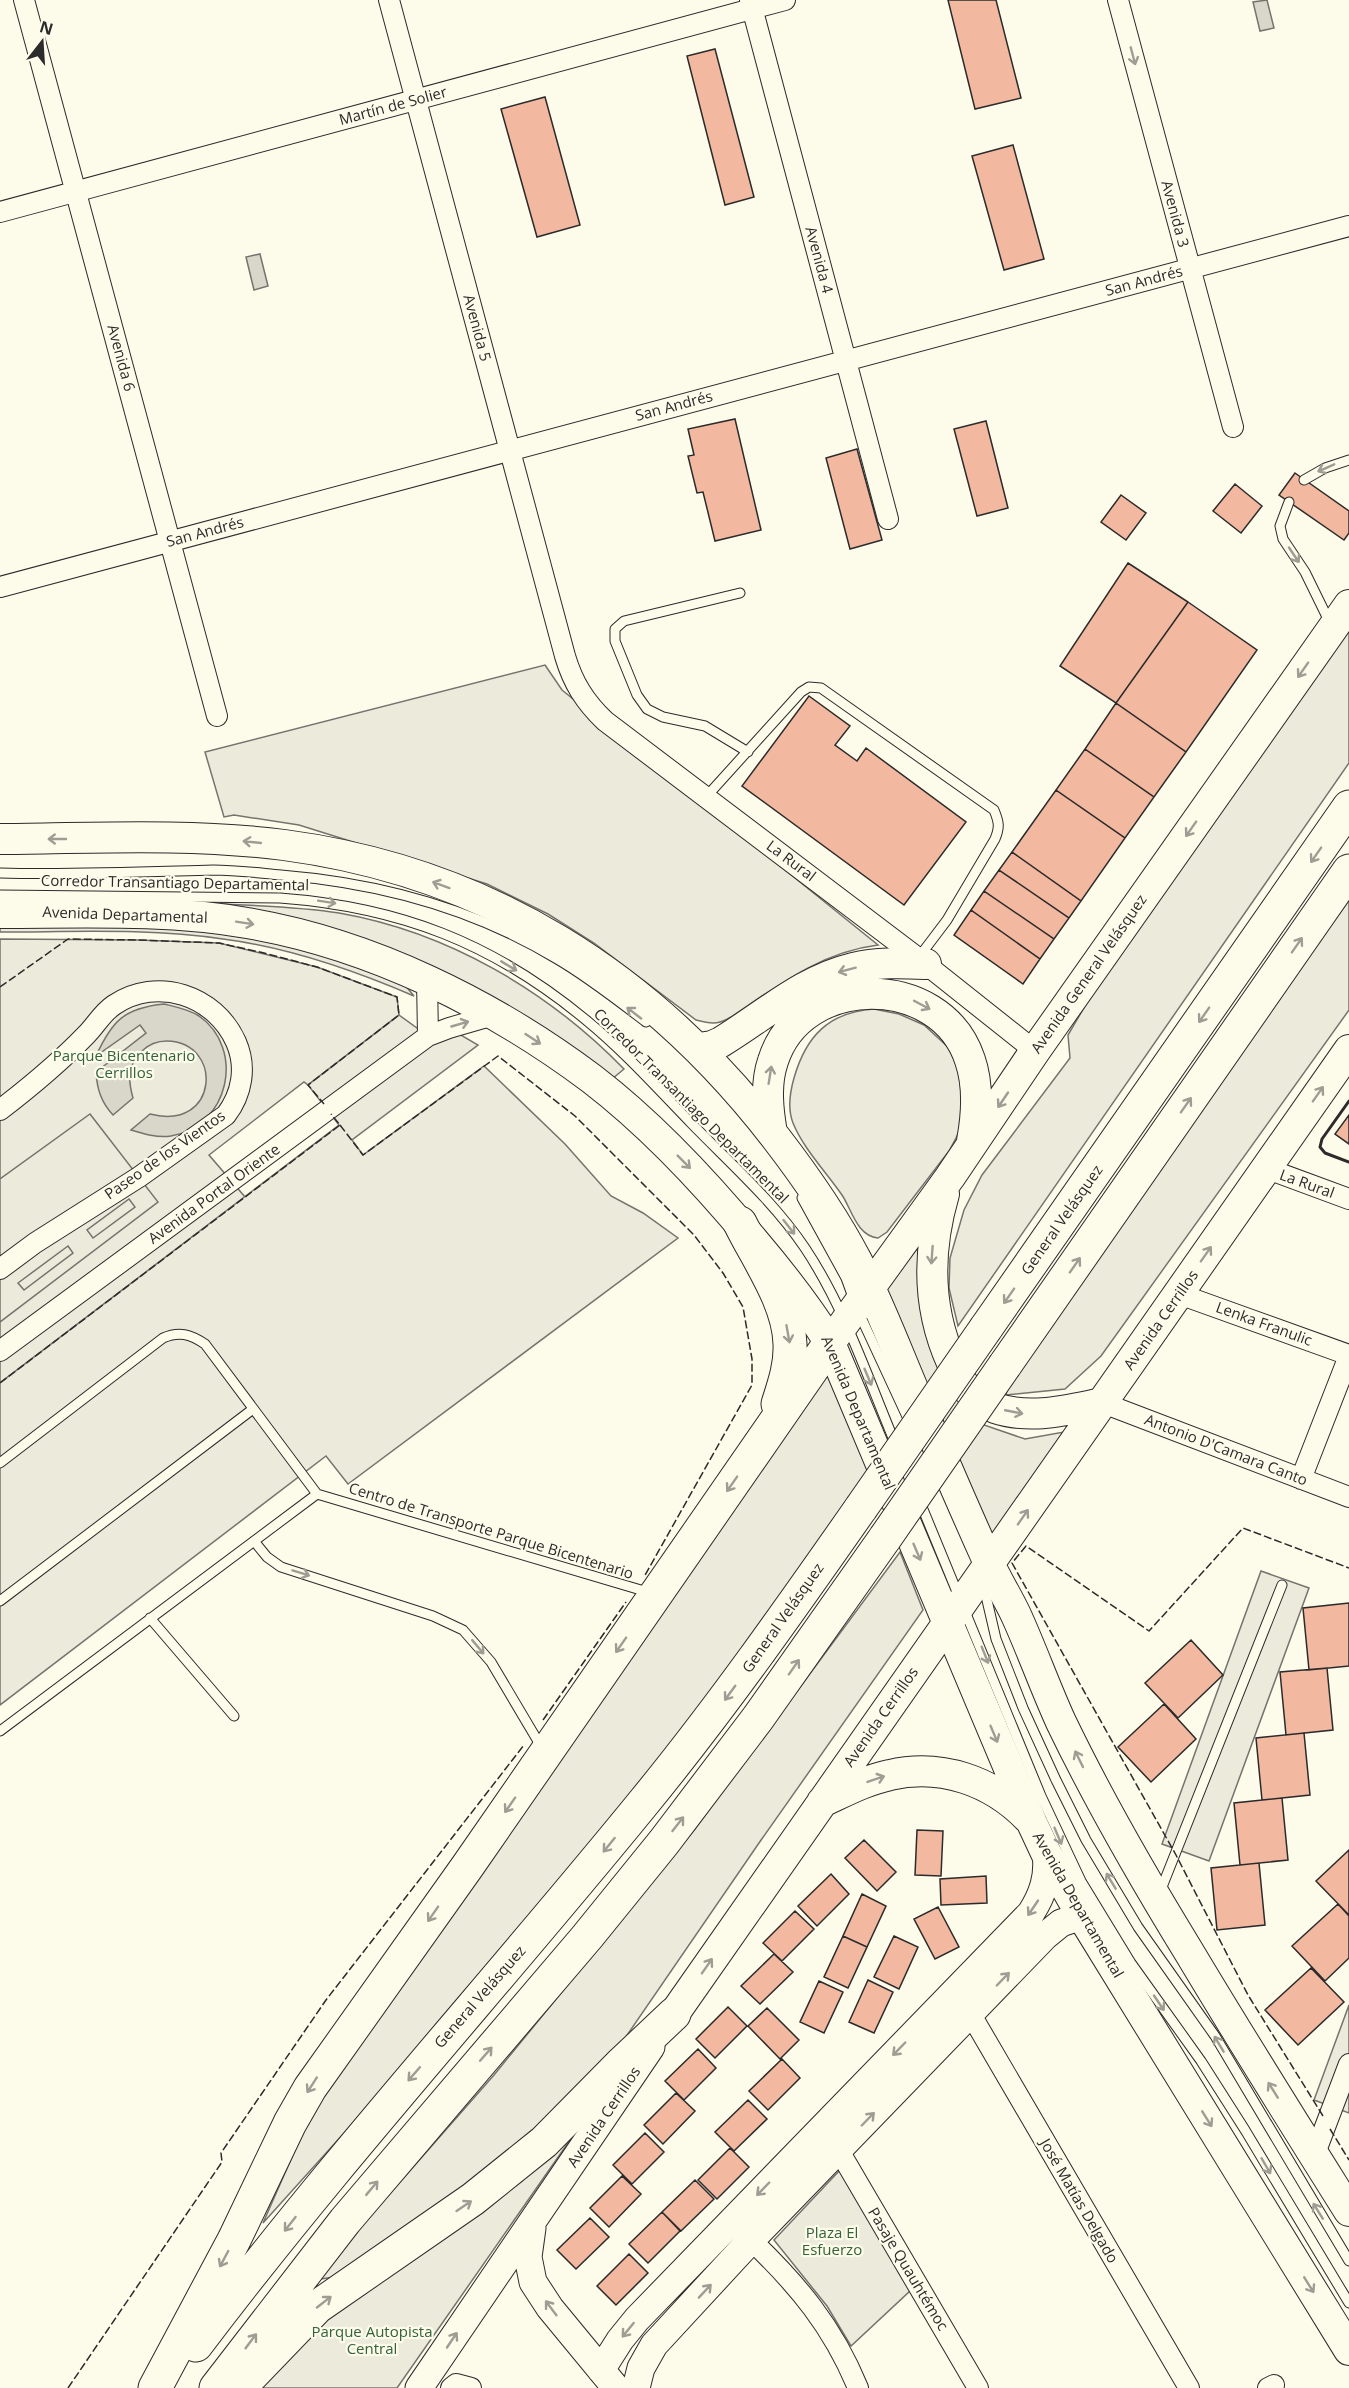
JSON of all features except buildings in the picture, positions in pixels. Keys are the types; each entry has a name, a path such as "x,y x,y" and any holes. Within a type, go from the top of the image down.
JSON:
{"highway":[{"name":"General Velásquez","path":"165,2388 330,2174 572,1890 683,1754 749,1666 1349,807"},
{"path":"216,2388 345,2221 587,1937 753,1726 1349,871"},
{"path":"740,1224 775,1291 788,1329 790,1343 788,1367 782,1392 765,1436"},
{"path":"155,2388 234,2240 290,2123 310,2088 850,1315"},
{"path":"238,2388 317,2307 473,2199 535,2150 674,2014"}],"main road":[{"name":"Avenida General Velásquez","path":"850,1315 950,1177 1035,1051 1341,616"},
{"name":"Avenida Departamental","path":"0,839 204,838 244,841 322,851 400,871 506,911 558,939 636,993 699,1048 747,1101 821,1199 856,1260 850,1315 955,1612 1032,1823 1046,1853 1082,1916 1349,2350"},
{"name":"Avenida Departamental","path":"8,904 103,913 175,914 249,923 328,943 427,980 532,1037 594,1080 679,1157 720,1199 808,1309 850,1315"},
{"path":"699,1048 721,1042 785,999 836,973 874,964 922,961"},
{"path":"772,1133 768,1094 770,1071 775,1054 789,1032 802,1018 828,1002 862,993 882,992 912,999 934,1011 964,1046 974,1073 976,1094 976,1116 970,1147"},
{"name":"Avenida Cerrillos","path":"674,2014 955,1612 982,1569 1103,1403 1349,1050"},
{"path":"950,1177 933,1243 931,1282 939,1331 958,1376 967,1389 981,1401 1013,1413 1040,1414 1103,1403"},
{"name":"Avenida Departamental","path":"850,1315 982,1569 1016,1615 1059,1718 1157,1900 1349,2211"},
{"path":"822,1802 856,1786 888,1775 905,1772 940,1772 957,1775 990,1788 1020,1810 1032,1823"}],"street":[{"name":"Avenida 6","path":"24,0 217,716"},
{"name":"Avenida 5","path":"389,0 565,657"},
{"name":"Martín de Solier","path":"0,212 416,100 751,4 786,0"},
{"name":"Avenida 3","path":"1118,0 1233,428"},
{"name":"Avenida 4","path":"751,4 888,519"},
{"name":"San Andrés","path":"0,586 1349,226"},
{"name":"La Rural","path":"565,657 576,685 593,710 605,721 922,961 1035,1051"},
{"path":"427,980 428,1036"},
{"name":"Paseo de los Vientos","path":"0,1110 24,1092 78,1042 100,1016 113,1005 129,996 145,992 164,990 179,993 208,1006 229,1028 240,1059 240,1088 236,1101 226,1114 138,1177 44,1237 0,1269"},
{"name":"Avenida Portal Oriente","path":"0,1351 428,1036 494,1015"},
{"name":"La Rural","path":"1265,1168 1349,1199"},
{"name":"Lenka Franulic","path":"1179,1294 1349,1356"},
{"path":"1301,1479 1349,1356"},
{"name":"Antonio D'Camara Canto","path":"1103,1403 1349,1497"},
{"path":"608,2379 620,2340 637,2319 1031,1913 1044,1887 1046,1853"},
{"path":"636,2388 641,2368 654,2345 751,2240 1045,1936 1061,1923 1082,1916"},
{"name":"José Matías Delgado","path":"970,2013 1189,2388"},
{"name":"Avenida Cerrillos","path":"419,2388 674,2014"},
{"path":"1314,2156 1349,2064"},
{"name":"Pasaje Quauhtémoc","path":"838,2149 978,2388"},
{"path":"536,2218 531,2229 528,2249 529,2269 533,2282 550,2308 608,2379"},
{"path":"751,2240 783,2271 809,2301 839,2349 858,2388"},
{"path":"451,2388 456,2384 471,2388"}],"lane":[{"path":"1304,480 1324,468 1349,460"},
{"path":"1289,502 1280,526 1283,539 1305,572 1341,616"},
{"path":"740,593 624,621 615,629 615,641 637,696 647,709 663,717 705,726 748,752"},
{"path":"706,797 801,692 809,687 821,688 994,810 999,822 999,830 995,839 922,961"},
{"path":"0,873 88,875 226,871 300,876 377,888 470,916 532,944 590,981 655,1030"},
{"name":"Corredor Transantiago Departamental","path":"0,895 8,904 280,898 316,901 390,914 427,926 484,951 538,984 586,1020 741,1173 765,1198 804,1246 829,1288 850,1315"},
{"path":"794,1186 846,1278 850,1315 903,1462"},
{"path":"850,1315 917,1437"},
{"path":"0,1463 163,1338 174,1333 195,1337 205,1344 317,1494 0,1731"},
{"path":"0,1600 253,1409"},
{"path":"927,1459 937,1480"},
{"path":"912,1483 955,1612 1081,1881 1131,1963 1201,2061 1245,2130 1349,2303"},
{"name":"Centro de Transporte Parque Bicentenario","path":"317,1494 656,1595"},
{"path":"254,1541 267,1557 281,1567 433,1616 463,1630 491,1662 545,1754"},
{"path":"982,1569 996,1638 1023,1708 1086,1840 1138,1927 1215,2036 1349,2261"},
{"path":"1157,1900 1282,1585"},
{"path":"150,1618 234,1716"}],"green space":[{"path":"1349,623 1349,763 958,1326 949,1288 950,1258 964,1210 982,1175 1070,1058 1068,1035 1129,931"},
{"path":"545,665 562,690 878,945 837,955 819,963 783,982 726,1020 718,1023 706,1022 696,1020 594,943 548,914 487,884 299,825 234,815 224,817 205,752"},
{"path":"1349,900 1349,1010 1101,1356 1065,1389 1006,1395 1009,1380 1210,1092"},
{"path":"220,905 339,913 419,934 457,950 529,990 563,1014 624,1069 612,1079 590,1061"},
{"path":"0,924 168,926 290,944 404,984 414,996 320,961 247,943 167,933 0,932"},
{"name":"Parque Bicentenario Cerrillos","path":"0,939 219,943 317,967 397,997 399,1015 308,1085 304,1082 209,1155 245,1197 0,1383"},
{"path":"874,1009 899,1014 924,1025 949,1048 964,1082 960,1129 949,1151 887,1232 878,1238 865,1233 860,1227 842,1195 809,1151 797,1132 791,1117 790,1106 791,1089 799,1063 813,1039 832,1021 844,1015"},
{"path":"924,1240 981,1424 1025,1439 1064,1432 992,1534 883,1292"},
{"path":"829,1368 871,1469 679,1737 354,2122 263,2223 318,2098"},
{"path":"900,1552 923,1610 610,2060 506,2159 341,2276 314,2280 494,2075 695,1829"},
{"name":"Parque Autopista Central","path":"584,2120 397,2388 254,2388 312,2329 521,2182"},
{"name":"Plaza El Esfuerzo","path":"840,2170 911,2290 851,2346 827,2306 774,2240"}],"shaded area":[{"path":"1267,0 1274,28 1260,31 1253,2"},
{"path":"260,254 268,286 254,290 246,257"},
{"path":"164,1004 182,1008 199,1016 214,1030 223,1047 226,1066 224,1085 218,1103 206,1118 191,1130 171,1136 131,1130 150,1114 173,1116 190,1110 201,1099 206,1085 205,1069 198,1055 185,1045 167,1041 147,1047 137,1056 131,1067 130,1085 133,1098 113,1115 100,1095 96,1072 146,1033 140,1025 96,1056 108,1034 121,1018 139,1009"},
{"path":"399,1015 428,1036 449,1028 478,1045 352,1140 363,1155 484,1066 565,1144 611,1196 643,1213 678,1238 348,1484 326,1456 0,1705 0,1383 339,1125 308,1085"},
{"path":"90,1114 158,1202 0,1322 0,1179","holes":["129,1199 135,1207 93,1238 87,1230","68,1246 73,1253 24,1290 18,1283"]},
{"path":"1261,1571 1309,1588 1209,1861 1162,1844"},
{"path":"1349,2005 1349,2113 1314,2100"}],"fence":[{"path":"0,987 68,939 138,940 219,943 317,967 397,997 399,1015 308,1085 324,1104"},
{"path":"340,1125 363,1155 498,1056 575,1116 694,1235 723,1273 743,1307 752,1359 752,1385 644,1577"},
{"path":"0,1383 340,1125 331,1114"},
{"path":"1323,2116 1248,1995 1176,1855 1012,1563 1026,1546 1149,1631 1243,1528 1349,1568"},
{"path":"543,1720 626,1602"},
{"path":"68,2388 222,2162 221,2153 326,2000 524,1745"},
{"path":"1330,2129 1349,2160"}],"wall":[{"path":"1349,1101 1322,1139 1320,1147 1325,1153 1349,1162"}]}
